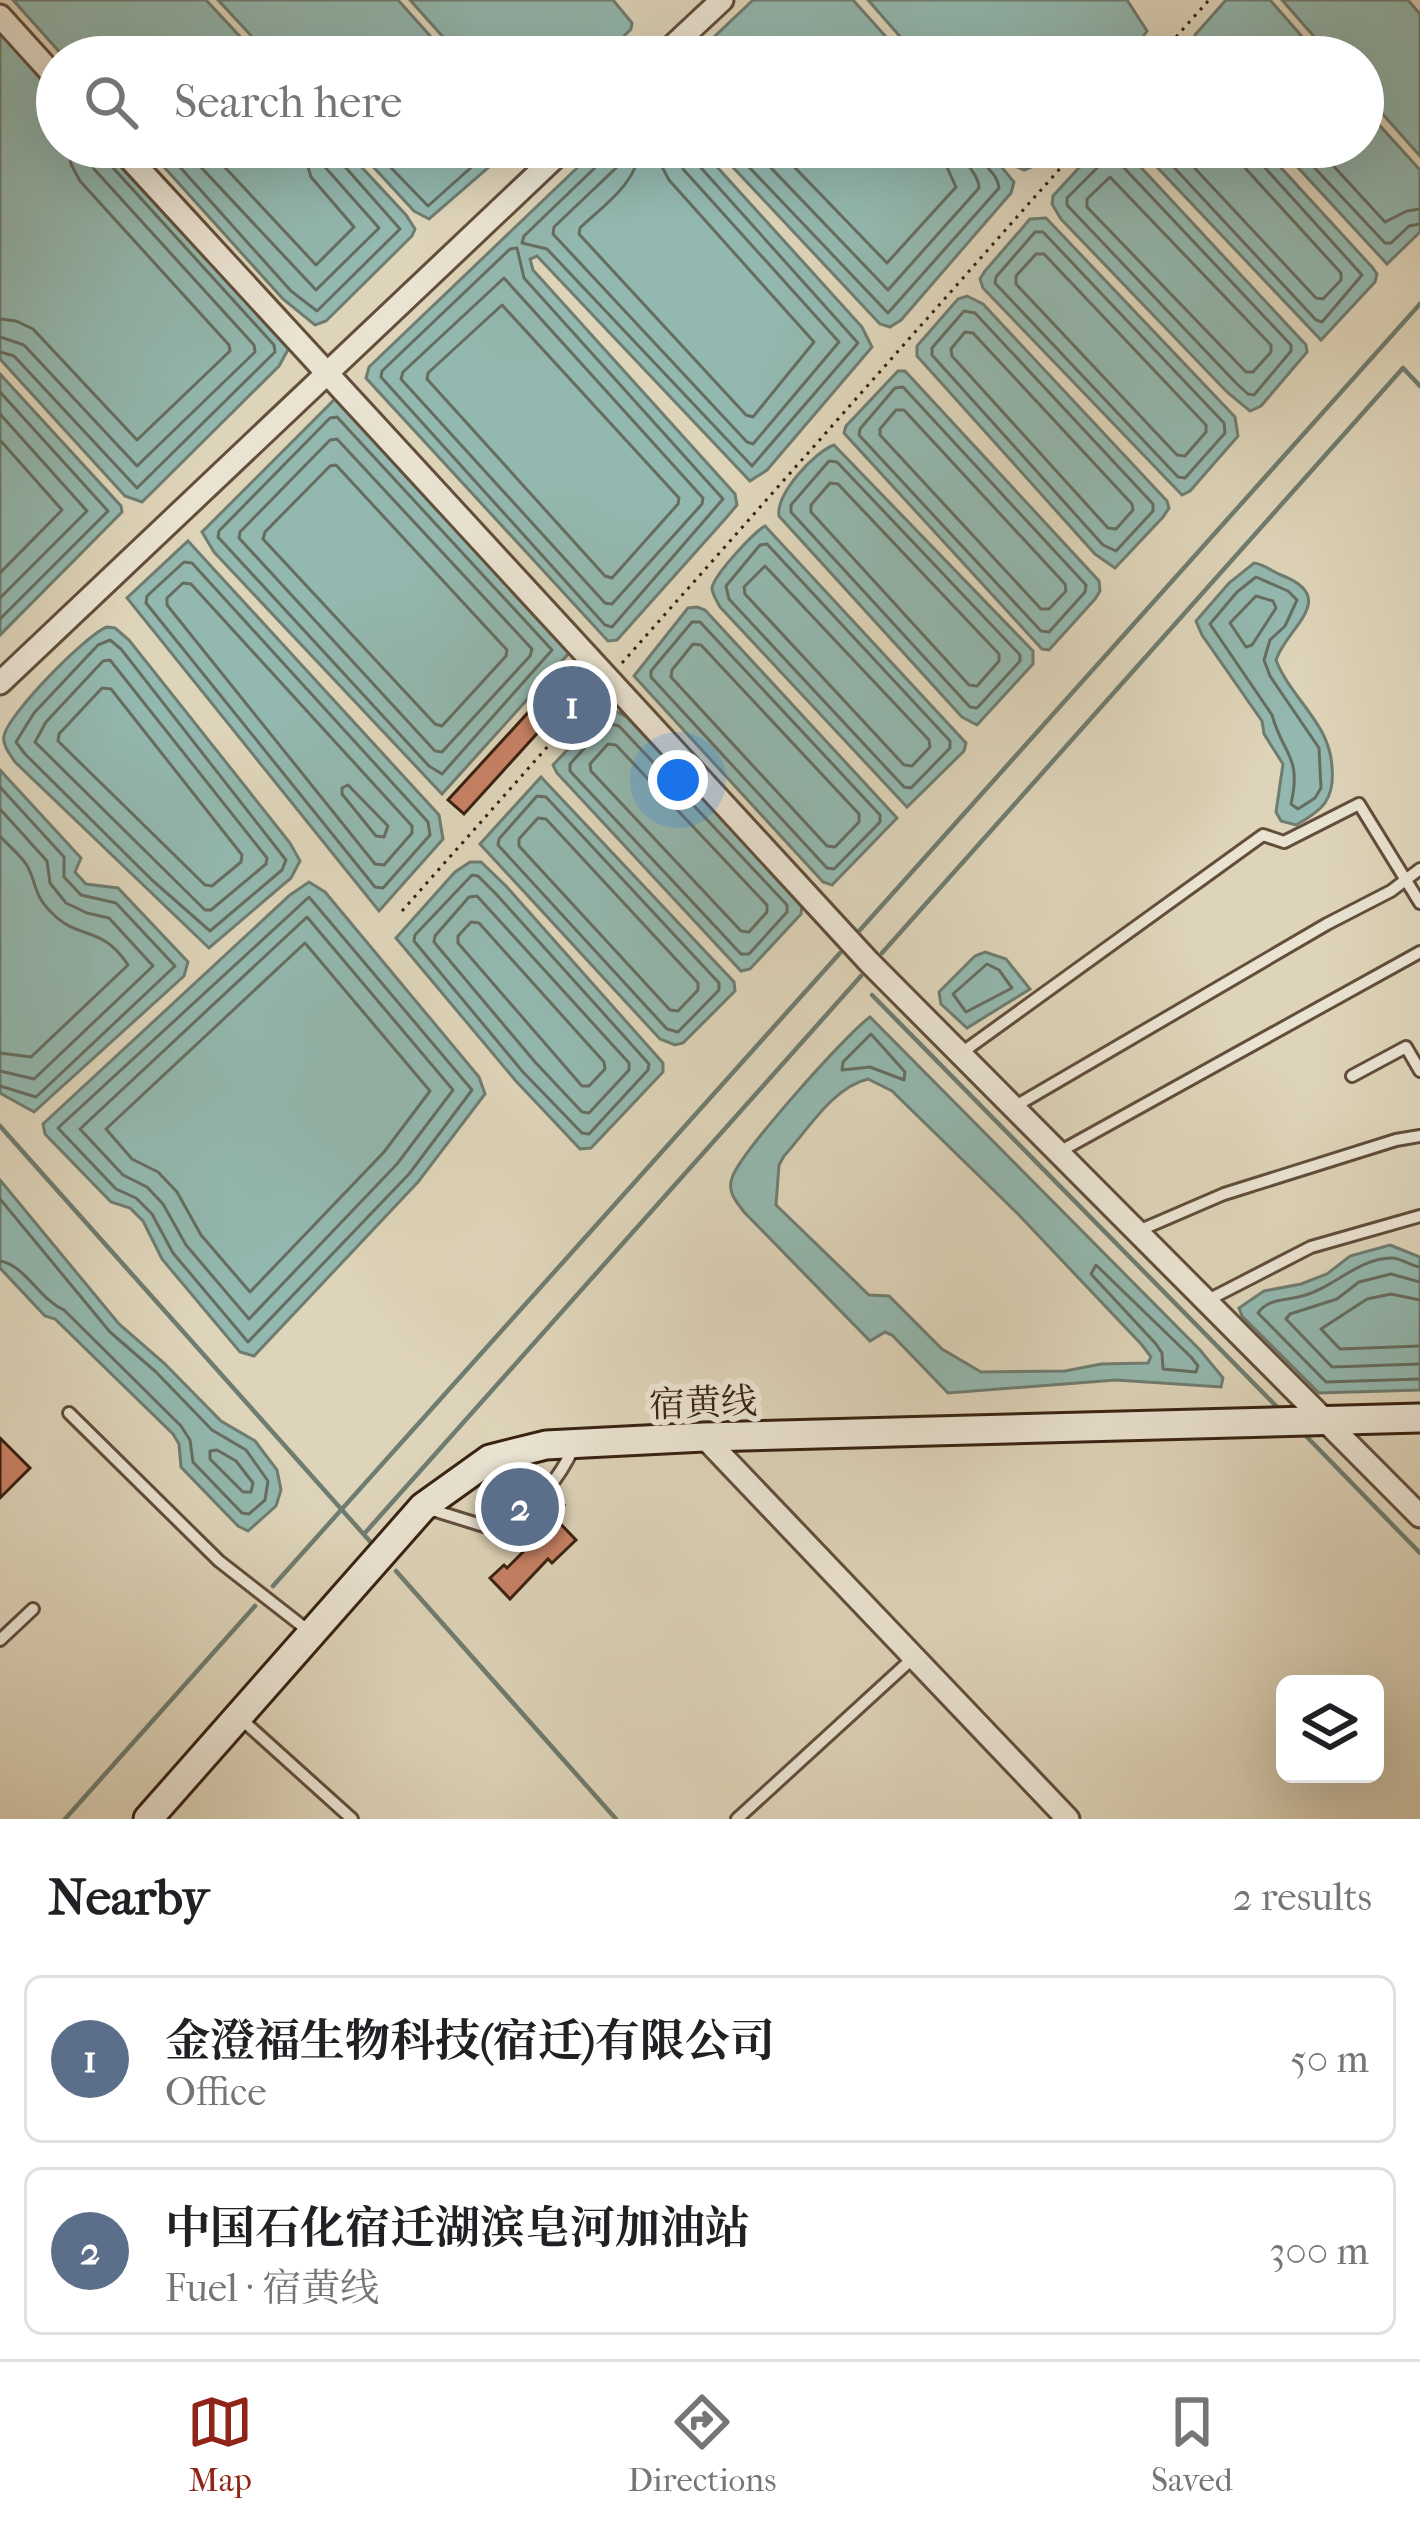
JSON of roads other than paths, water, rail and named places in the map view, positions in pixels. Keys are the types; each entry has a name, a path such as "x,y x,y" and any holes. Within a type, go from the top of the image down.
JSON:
{"main road":[{"name":"宿黄线","path":"148,1819 423,1507 490,1459 546,1445 704,1438 1420,1418"}],"street":[{"path":"683,36 722,0"},
{"path":"0,16 36,56"},
{"path":"138,168 869,962 1420,1516"},
{"path":"0,682 544,168"},
{"path":"704,1438 1068,1819"}],"lane":[{"path":"960,1054 1263,835 1284,842 1359,804 1420,903"},
{"path":"1014,1107 1420,869"},
{"path":"1059,1151 1420,952"},
{"path":"1352,1076 1406,1047 1420,1071"},
{"path":"1138,1231 1224,1194 1420,1136"},
{"path":"1208,1300 1310,1247 1420,1216"},
{"path":"69,1412 219,1562 310,1632"},
{"path":"423,1507 497,1531 519,1519 558,1480 576,1444"},
{"path":"0,1640 33,1610"},
{"path":"737,1819 913,1658"},
{"path":"237,1716 352,1819"}],"water":[{"path":"13,0 206,0 239,36 45,36"},
{"path":"218,0 398,0 430,36 251,36"},
{"path":"410,0 613,0 632,23 624,36 442,36"},
{"path":"753,0 853,0 885,36 715,36"},
{"path":"868,0 1127,0 1147,31 1144,36 900,36"},
{"path":"1226,0 1270,0 1302,36 1195,36"},
{"path":"1282,0 1408,0 1420,14 1420,156 1384,116 1384,36 1314,36"},
{"path":"0,26 36,65 36,168 129,168 289,348 279,366 142,502 125,496 0,359"},
{"path":"1384,130 1420,170 1420,232 1387,264 1298,168 1384,168"},
{"path":"165,168 362,168 415,229 326,321 315,325 283,299"},
{"path":"374,168 488,168 429,219 414,211"},
{"path":"577,168 718,168 862,327 872,347 767,470 750,481 537,256 530,259 533,270 735,494 737,505 726,518 617,640 608,641 366,378 369,367"},
{"path":"734,168 1002,168 1014,182 1011,193 901,320 890,327 880,324"},
{"path":"1079,168 1142,168 1306,345 1307,352 1261,406 1250,411 1061,219 1053,196"},
{"path":"1158,168 1281,168 1377,274 1375,282 1321,340"},
{"path":"1046,218 1235,417 1238,436 1190,491 1182,495 983,288 980,279 985,271 1030,219"},
{"path":"967,296 983,304 1167,501 1169,508 1163,517 1115,568 1095,554 917,356 917,346 958,299"},
{"path":"898,371 905,371 1099,581 1095,599 1049,650 1042,649 844,433"},
{"path":"0,374 122,512 0,635"},
{"path":"336,398 571,651 442,794 214,552 202,532"},
{"path":"834,445 1033,651 1033,664 977,725 962,717 779,516 783,497 798,475"},
{"path":"765,526 966,743 964,751 907,807 715,598 712,588 719,574"},
{"path":"188,541 439,815 443,839 379,911 127,598"},
{"path":"1254,563 1307,593 1305,614 1276,660 1325,737 1332,778 1325,802 1296,825 1281,821 1276,812 1283,764 1264,734 1262,721 1196,621"},
{"path":"688,608 705,610 897,818 832,885 823,882 634,676"},
{"path":"107,627 129,640 300,861 291,878 209,948 15,762 4,743 9,725 33,694"},
{"path":"608,707 627,717 802,905 801,914 750,969 741,971 557,773 553,765"},
{"path":"0,770 81,858 75,872 86,884 118,888 188,962 184,976 34,1112 0,1093"},
{"path":"541,777 734,982 735,991 683,1043 660,1039 480,844"},
{"path":"470,862 481,862 506,886 663,1063 663,1072 591,1148 580,1149 515,1080 396,938 455,872"},
{"path":"309,882 325,892 479,1077 485,1094 418,1182 254,1356 240,1352 162,1259 143,1221 130,1208 111,1202 45,1134 43,1124"},
{"path":"985,952 1006,959 1030,989 967,1028 941,1004 939,992"},
{"path":"870,1017 1200,1350 1223,1378 1221,1387 1116,1380 948,1393 892,1335 885,1332 870,1341 744,1212 731,1188 732,1178 754,1145","holes":["868,1079 892,1091 1142,1345 1151,1357 1148,1363 981,1372 942,1349 889,1296 869,1295 776,1205 779,1165 832,1100"]},
{"path":"0,1180 119,1324 221,1421 255,1441 277,1470 281,1490 276,1506 248,1531 181,1467 173,1434 0,1268"},
{"path":"1390,1245 1420,1257 1420,1390 1319,1393 1242,1316 1239,1308 1264,1291 1301,1284 1327,1274 1350,1256"}],"waterway":[{"path":"860,930 1420,304"},
{"path":"882,953 1403,368 1420,386"},
{"path":"273,1586 840,953"},
{"path":"364,1534 861,976"},
{"path":"872,995 1280,1410"},
{"path":"0,1126 375,1547"},
{"path":"1307,1437 1420,1553"},
{"path":"396,1571 616,1819"},
{"path":"65,1819 255,1606"}],"place":[{"name":"金澄福生物科技(宿迁)有限公司","path":"572,705"},
{"name":"中国石化宿迁湖滨皂河加油站","path":"520,1507"}]}
